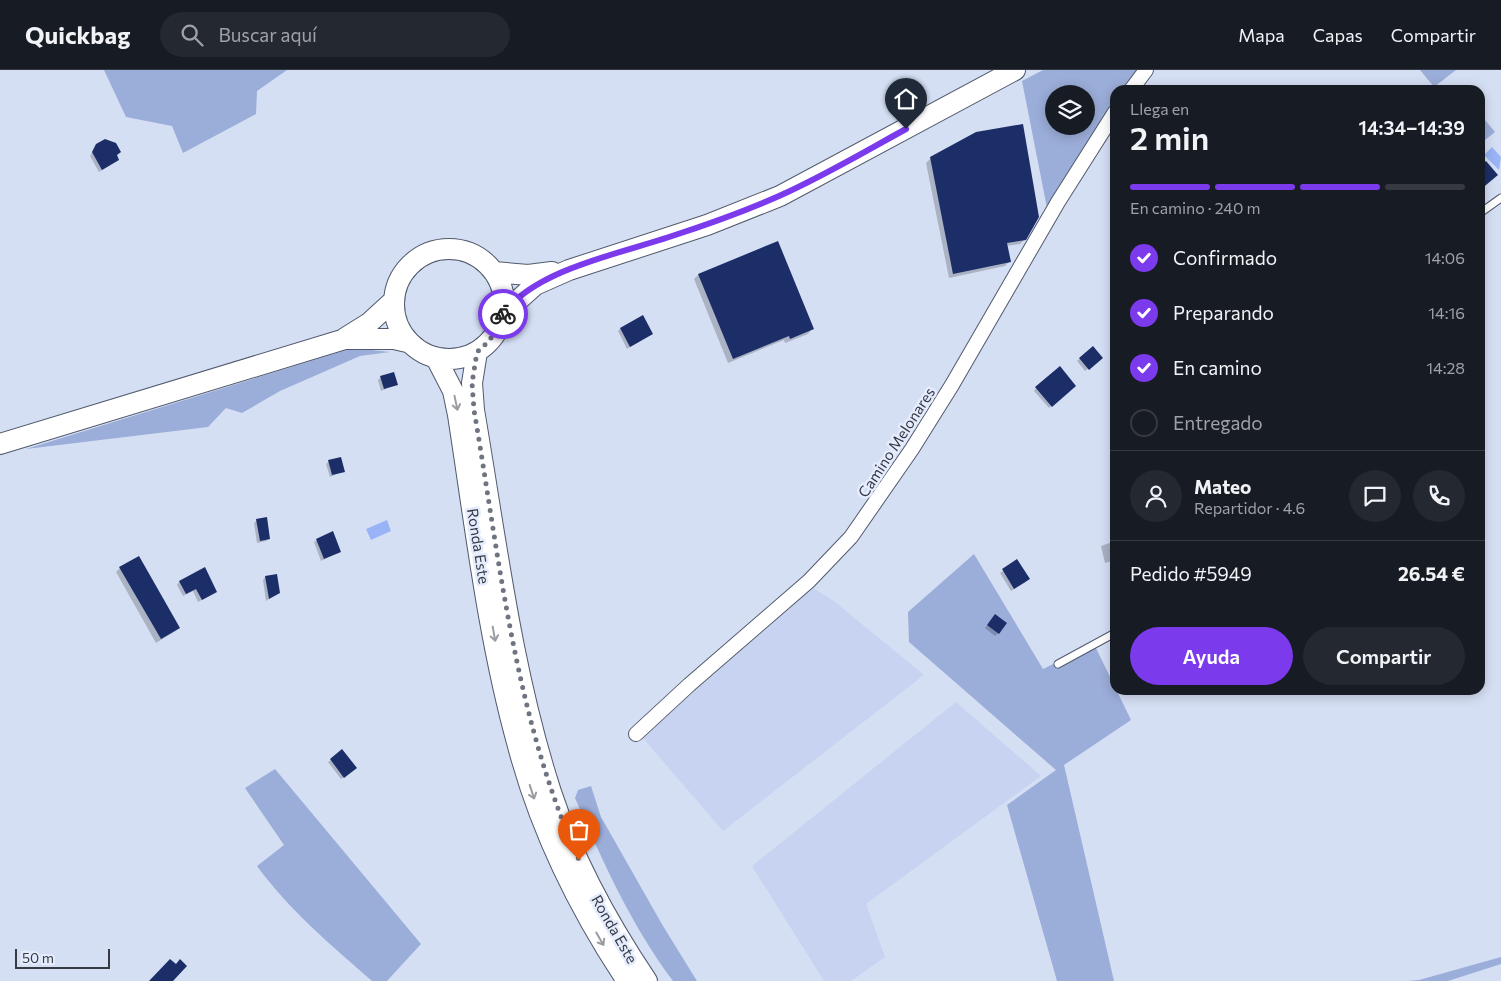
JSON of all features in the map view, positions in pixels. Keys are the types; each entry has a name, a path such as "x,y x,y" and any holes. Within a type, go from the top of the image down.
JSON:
{"main road":[{"path":"504,313 535,285 569,270 707,225 780,196 1015,70"},
{"path":"440,249 456,249 470,253 484,261 494,272 503,292 504,313 499,329 489,342 477,352 457,359 436,358 424,354 407,342 394,316 393,302 396,286 403,273 413,262 426,254 440,249"},
{"path":"494,272 528,275 569,270"},
{"path":"344,339 369,323 393,302"},
{"path":"0,444 344,339 386,338 407,342"},
{"name":"Ronda Este","path":"477,352 472,383 474,410 519,678 535,740 552,794 598,901 647,981"},
{"name":"Ronda Este","path":"436,358 453,391 502,680 518,746 535,799 584,911 627,981"}],"street":[{"path":"1134,85 1146,70"},
{"name":"Camino Melonares","path":"636,734 689,685 809,581 851,537 912,449 952,385 1058,202 1110,120"}],"lane":[{"path":"1485,209 1501,198"},
{"path":"1058,664 1110,636"}],"shaded area":[{"path":"104,70 287,70 257,91 256,114 183,153 172,126 126,117"},
{"path":"1043,70 1142,70 1130,85 1110,85 1110,114 1048,213 1022,81"},
{"path":"1420,70 1456,70 1437,85 1432,85"},
{"path":"1485,120 1495,132 1485,140"},
{"path":"1492,147 1501,157 1499,170 1485,156"},
{"path":"353,348 390,352 360,356 280,391 242,413 226,408 208,427 26,449"},
{"path":"387,520 391,531 371,540 366,529"},
{"path":"974,554 1043,669 1094,644 1110,677 1110,695 1119,695 1131,720 1064,765 1114,981 1057,981 1007,805 1056,770 909,642 908,612"},
{"path":"813,588 834,601 924,675 723,831 642,737"},
{"path":"956,702 1041,776 866,904 885,957 851,981 824,981 752,866"},
{"path":"275,769 421,944 387,981 372,981 341,954 297,912 257,866 284,845 245,788"},
{"path":"591,786 601,817 663,926 697,981 673,981 631,915 607,869 575,798 578,790"},
{"path":"1501,957 1501,964 1448,981 1406,981 1419,980"}],"building":[{"path":"1023,124 1039,217 1026,240 1007,243 1011,262 953,274 930,157 976,132"},
{"path":"105,139 116,143 121,152 117,155 119,160 102,170 92,152 96,144"},
{"path":"1485,162 1498,175 1485,186"},
{"path":"778,241 814,329 790,339 789,336 733,359 698,274"},
{"path":"643,315 653,334 630,347 620,328"},
{"path":"1093,346 1103,358 1089,370 1079,358"},
{"path":"1060,366 1076,386 1052,407 1035,387"},
{"path":"394,372 398,385 384,389 380,376"},
{"path":"341,457 345,472 332,475 328,460"},
{"path":"267,517 270,539 260,541 256,519"},
{"path":"333,531 341,552 324,559 316,539"},
{"path":"139,556 180,628 161,639 119,567"},
{"path":"1017,559 1030,579 1014,589 1002,569"},
{"path":"205,567 217,592 202,600 196,589 186,594 179,581"},
{"path":"277,574 280,593 269,599 265,576"},
{"path":"995,614 1007,623 999,634 987,625"},
{"path":"342,749 357,768 344,778 330,759"},
{"path":"170,959 176,964 180,959 187,966 173,981 149,981"}],"way so far":[{"path":"503,314 499,329 489,342 477,352 472,383 474,410 519,678 535,740 552,794 579,860"}],"route":[{"path":"503,314 518,298 535,285 569,270 707,225 780,196 906,129"}]}
